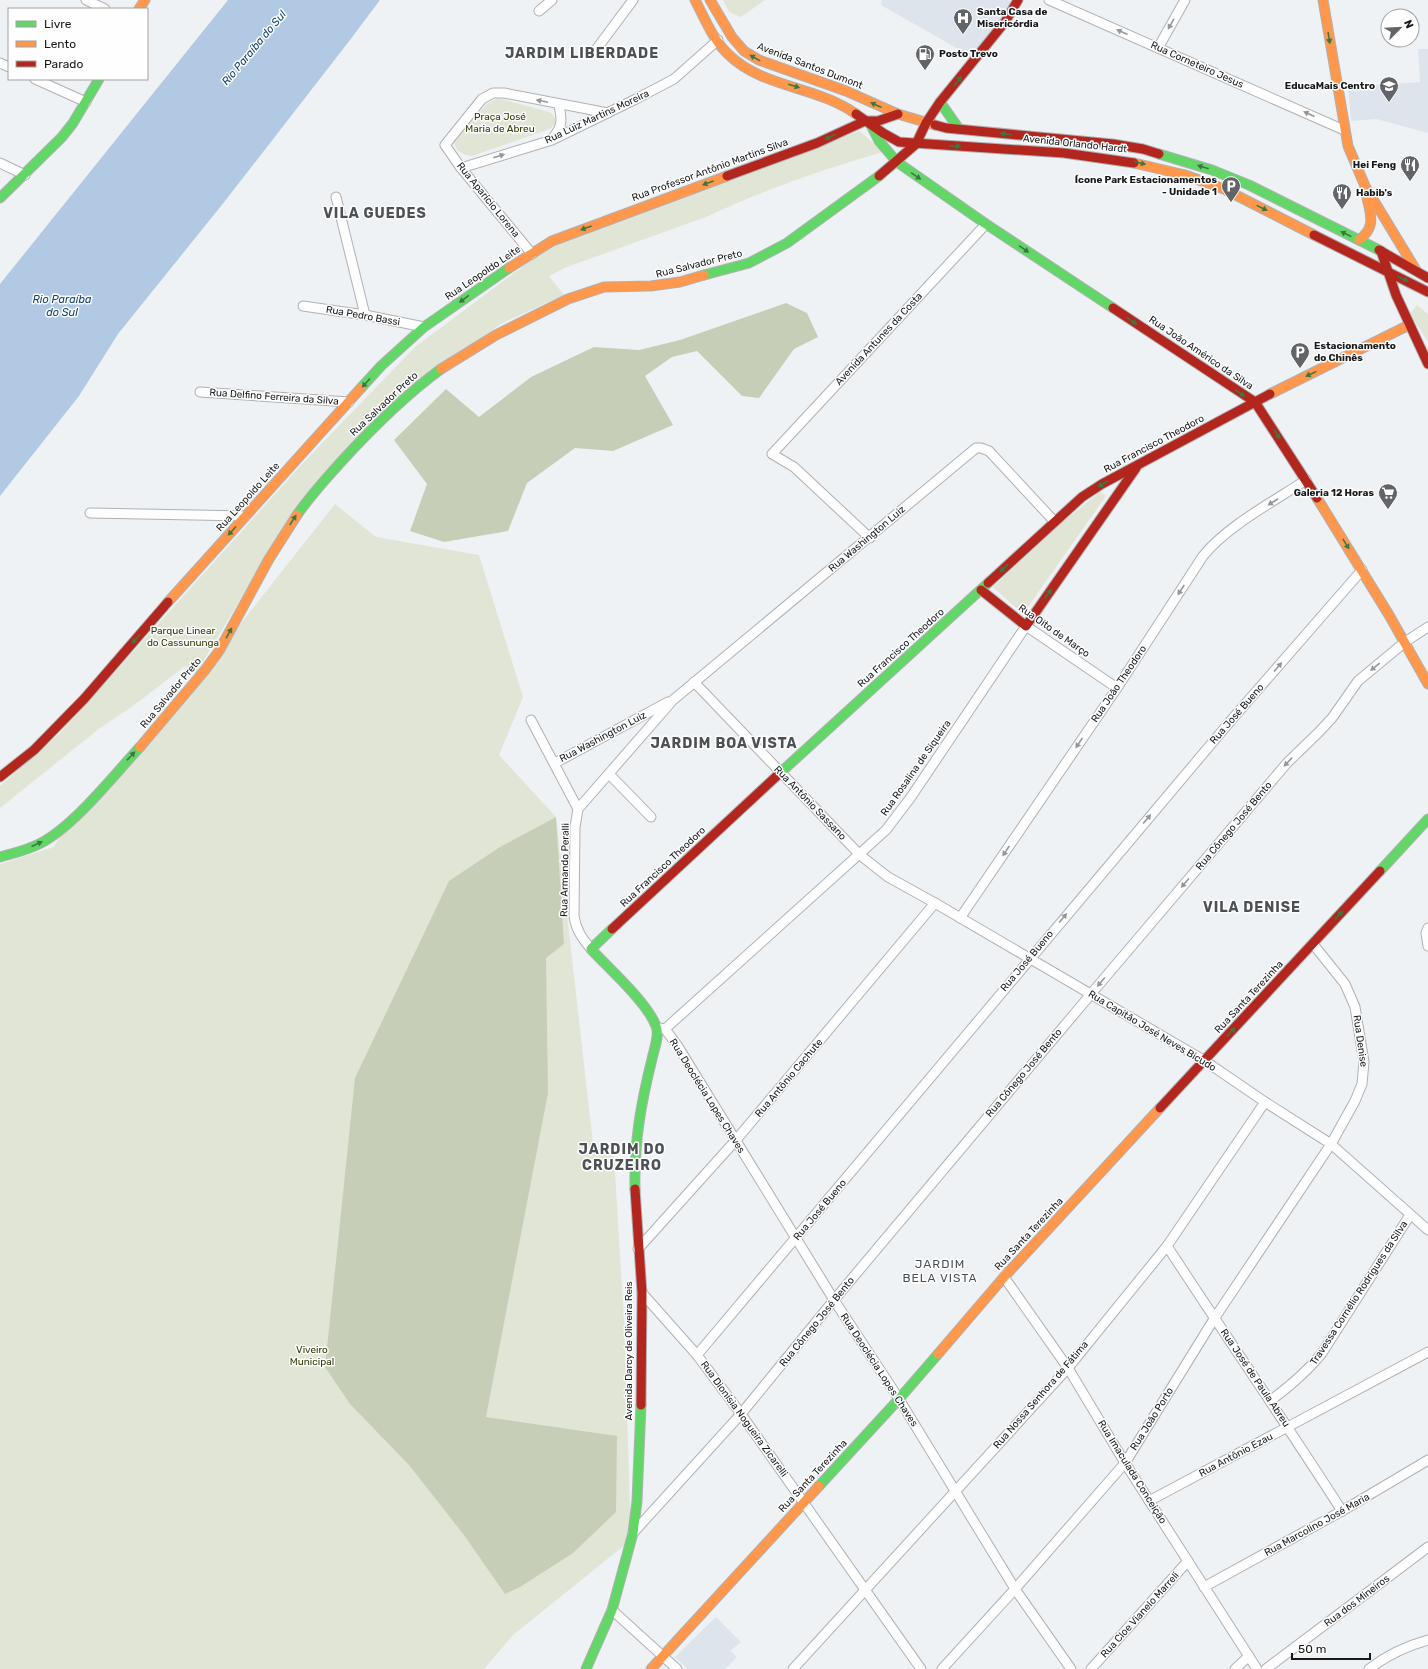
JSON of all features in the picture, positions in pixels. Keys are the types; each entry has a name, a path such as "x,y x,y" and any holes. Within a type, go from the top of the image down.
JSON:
{"main road":[{"path":"695,0 718,40 729,54 742,65 766,77 837,102 869,124"},
{"name":"Avenida Santos Dumont","path":"710,0 732,37 744,51 759,60 846,91 898,114 926,123"},
{"path":"916,144 926,123 940,102 1005,22 1018,0"},
{"path":"1323,0 1344,130 1348,146 1364,186 1372,218 1371,228 1367,236 1359,240"},
{"path":"0,198 62,137 86,102 98,80"},
{"path":"940,102 959,129"},
{"name":"Rua Professor Antônio Martins Silva","path":"532,254 552,241 898,114"},
{"name":"Avenida Orlando Hardt","path":"926,123 959,129 1112,144 1171,157 1212,170 1249,185 1291,208 1359,240 1428,278"},
{"name":"Avenida Orlando Hardt","path":"869,124 899,142 1065,152 1111,158 1160,168 1206,182 1224,190 1427,292"},
{"name":"Rua João Américo da Silva","path":"869,124 879,141 897,162 986,224 1255,402 1362,570 1428,684"},
{"name":"Rua Salvador Preto","path":"0,857 41,843 59,831 81,811 145,741 205,670 219,651 269,559 309,497 367,433 424,381 446,365 496,335 568,299 594,290 613,286 666,285 749,263 787,243 897,162 916,144"},
{"path":"1364,186 1417,272 1427,292"},
{"path":"1381,252 1386,272 1428,364"},
{"name":"Rua Leopoldo Leite","path":"0,777 34,750 84,699 161,610 381,366 424,327 482,286 532,254"},
{"name":"Rua Francisco Theodoro","path":"591,949 781,772 1082,497 1102,484 1255,402 1409,325"},
{"name":"Rua Rosalina de Siqueira","path":"1026,626 1137,465"},
{"name":"Rua Oito de Março","path":"981,590 1026,626"},
{"name":"Rua Santa Terezinha","path":"651,1669 899,1399 1004,1277 1428,819"},
{"name":"Rua Armando Peralli","path":"591,949 647,1009 661,1028"},
{"name":"Avenida Darcy de Oliveira Reis","path":"586,1669 612,1610 633,1533 637,1501 642,1352 642,1293 635,1188 635,1150 643,1095 657,1038 661,1028"}],"street":[{"path":"86,0 103,8"},
{"path":"539,11 552,0"},
{"path":"595,51 633,0"},
{"name":"Rua Corneteiro Jesus","path":"1049,0 1344,130"},
{"path":"1158,48 1185,0"},
{"name":"Rua Luiz Martins Moreira","path":"461,168 552,140 608,113 674,79 718,40"},
{"path":"37,80 86,102"},
{"name":"Rua Aparício Lorena","path":"532,254 461,168 445,145 482,99 493,93 504,93 559,104"},
{"path":"552,140 559,130 562,120 559,104 608,113"},
{"path":"0,163 25,175"},
{"path":"336,197 365,315"},
{"name":"Avenida Antunes da Costa","path":"870,538 794,467 772,454 986,224"},
{"name":"Rua Pedro Bassi","path":"303,306 365,315 424,327"},
{"name":"Rua Delfino Ferreira da Silva","path":"200,392 349,402"},
{"name":"Rua Washington Luiz","path":"578,808 673,700 870,538 971,451 981,448 989,451 1054,521"},
{"name":"Rua João Theodoro","path":"960,918 1117,688 1202,556 1213,543 1227,532 1306,480"},
{"path":"90,513 246,516"},
{"name":"Rua José Bueno","path":"697,1355 1029,958 1233,718 1362,570"},
{"name":"Rua Oito de Março","path":"1026,626 1117,688"},
{"name":"Rua Rosalina de Siqueira","path":"661,1028 860,855 886,830 899,814 1026,626"},
{"name":"Rua Cônego José Bento","path":"633,1533 741,1414 834,1300 1287,763 1332,718 1358,680 1405,642 1428,627"},
{"name":"Rua Antônio Sassano","path":"694,682 860,855"},
{"name":"Rua Washington Luiz","path":"555,763 673,700"},
{"path":"531,720 578,808"},
{"path":"609,774 651,817"},
{"name":"Rua Armando Peralli","path":"578,808 575,827 574,916 579,934 591,949"},
{"name":"Rua Capitão José Neves Bicudo","path":"860,855 888,877 1205,1061 1265,1102 1331,1144 1428,1230"},
{"name":"Rua Antônio Cachute","path":"638,1248 736,1140 935,903"},
{"path":"1428,928 1426,933 1428,946"},
{"name":"Rua Denise","path":"1313,944 1345,984 1351,994 1355,1006 1364,1062 1364,1073 1360,1090 1331,1144"},
{"name":"Rua Deoclécia Lopes Chaves","path":"661,1028 677,1045 834,1300 899,1399 1015,1589 1071,1669"},
{"name":"Rua Nossa Senhora de Fátima","path":"793,1669 864,1589 1068,1368 1167,1246 1265,1102"},
{"name":"Rua João Porto","path":"942,1669 1015,1589 1125,1463 1214,1319 1331,1144"},
{"name":"Travessa Cornélio Rodrigues da Silva","path":"1270,1401 1297,1380 1311,1367 1322,1353 1410,1215"},
{"name":"Rua José de Paula Abreu","path":"1167,1246 1214,1319 1288,1427 1342,1511"},
{"name":"Rua Imaculada Conceição","path":"1004,1277 1068,1368 1149,1502 1257,1669"},
{"name":"Rua Dionísia Nogueira Zicarelli","path":"642,1293 697,1355 741,1414 922,1669"},
{"name":"Rua Antônio Ezau","path":"1149,1502 1428,1352"},
{"name":"Rua Marcolino José Maria","path":"1204,1587 1342,1511 1428,1460"},
{"name":"Rua dos Mineiros","path":"1266,1669 1428,1547"},
{"name":"Rua Cloe Vianelo Marreli","path":"1092,1669 1188,1561"},
{"path":"612,1610 677,1669"},
{"path":"1369,1669 1378,1662 1408,1646 1428,1640"},
{"path":"1235,1669 1248,1656"}],"shaded area":[{"name":"Santa Casa de Misericórdia","path":"882,0 1017,0 974,58 881,5"},
{"name":"EducaMais Centro","path":"1418,49 1428,49 1428,133 1376,119 1351,121 1348,87 1420,82"},
{"path":"716,1617 741,1642 730,1651 737,1657 725,1669 688,1669 675,1657"}],"green space":[{"path":"723,0 765,0 741,17 729,12"},
{"name":"Praça José Maria de Abreu","path":"498,98 549,112 554,117 555,124 550,129 472,156 465,155 455,146 455,139 487,104"},
{"name":"Parque Linear do Cassununga","path":"860,131 883,152 794,181 749,198 706,217 567,267 549,276 564,295 502,323 445,363 296,508 196,673 185,666 133,706 100,728 0,808 0,786 59,734 303,463 415,347 554,243"},
{"path":"786,303 807,313 818,337 794,349 759,398 742,396 697,351 672,357 645,376 673,425 613,451 575,448 527,483 508,531 444,542 410,531 427,484 394,440 446,389 479,417 531,377 594,347 639,350 680,340"},
{"path":"1417,305 1428,314 1428,342 1410,314"},
{"path":"1100,492 1106,496 1023,614 993,587 1059,525"},
{"name":"Viveiro Municipal","path":"335,504 376,537 479,555 523,697 499,755 556,817 593,1144 614,1157 624,1319 631,1540 513,1635 484,1669 0,1669 0,864 54,847 66,825 194,683"},
{"path":"556,817 564,944 546,958 548,1093 486,1417 617,1436 616,1512 573,1553 520,1587 505,1594 464,1535 409,1465 350,1404 325,1367 355,1078 449,881 500,847"}],"water":[{"name":"Rio Paraíba do Sul","path":"228,0 380,0 225,201 118,334 79,396 0,496 0,284"}],"traffic: fast":[{"path":"0,198 62,137 73,123 98,80"},
{"path":"940,102 959,129"},
{"path":"872,127 879,141 897,162 986,224 1113,308"},
{"path":"1159,154 1212,170 1249,185 1379,250"},
{"path":"704,275 749,263 787,243 879,176"},
{"path":"361,388 381,366 424,327 509,268"},
{"path":"297,515 307,501 340,463 388,413 427,379 441,369"},
{"path":"780,773 988,583"},
{"path":"0,857 31,848 54,835 93,799 140,747"},
{"path":"1380,871 1428,819"},
{"path":"612,929 591,949 645,1007 657,1030 656,1042 639,1123 635,1189"},
{"path":"819,1486 938,1354"},
{"path":"586,1669 612,1610 633,1533 637,1501 641,1405"}],"traffic: slow":[{"path":"140,8 145,0"},
{"path":"695,0 718,43 729,55 743,66 774,81 841,105 856,114"},
{"path":"710,0 732,37 744,51 759,60 846,91 898,114 935,125"},
{"path":"1323,0 1348,146 1365,186 1416,270"},
{"path":"1134,163 1185,175 1224,189 1314,235"},
{"path":"509,268 552,241 727,176"},
{"path":"1359,240 1368,230 1371,221 1367,198"},
{"path":"441,369 496,335 568,299 604,287 651,286 680,282 704,275"},
{"path":"1270,394 1409,325"},
{"path":"168,602 361,388"},
{"path":"1317,498 1389,615 1428,684"},
{"path":"140,747 205,670 219,651 269,559 297,515"},
{"path":"938,1354 1004,1277 1160,1108"},
{"path":"651,1669 819,1486"}],"traffic: jam":[{"path":"879,176 916,144 926,123 940,102 1005,22 1018,0"},
{"path":"856,114 899,142 1064,153 1134,163"},
{"path":"727,176 817,143 865,121 878,121 898,114"},
{"path":"935,125 946,128 1113,144 1143,149 1159,154"},
{"path":"1314,235 1428,292"},
{"path":"1379,250 1428,278"},
{"path":"1381,251 1396,295 1428,364"},
{"path":"1113,308 1255,402 1317,498"},
{"path":"988,583 1082,497 1102,484 1270,394"},
{"path":"981,590 1026,626 1136,468"},
{"path":"0,777 34,750 84,699 168,602"},
{"path":"612,929 780,773"},
{"path":"1160,1108 1380,871"},
{"path":"635,1189 642,1293 641,1405"}],"place":[{"name":"Santa Casa de Misericórdia","path":"963,35"},
{"name":"Posto Trevo","path":"925,71"},
{"name":"EducaMais Centro","path":"1389,103"},
{"name":"Hei Feng","path":"1410,182"},
{"name":"Ícone Park Estacionamentos - Unidade 1","path":"1231,203"},
{"name":"Habib's","path":"1342,210"},
{"name":"Estacionamento do Chinês","path":"1300,369"},
{"name":"Galeria 12 Horas","path":"1388,510"}],"district":[{"name":"JARDIM LIBERDADE","path":"582,53"},
{"name":"VILA GUEDES","path":"375,213"},
{"name":"JARDIM BOA VISTA","path":"724,743"},
{"name":"VILA DENISE","path":"1252,907"},
{"name":"JARDIM DO CRUZEIRO","path":"622,1158"},
{"name":"JARDIM BELA VISTA","path":"940,1271"}]}
